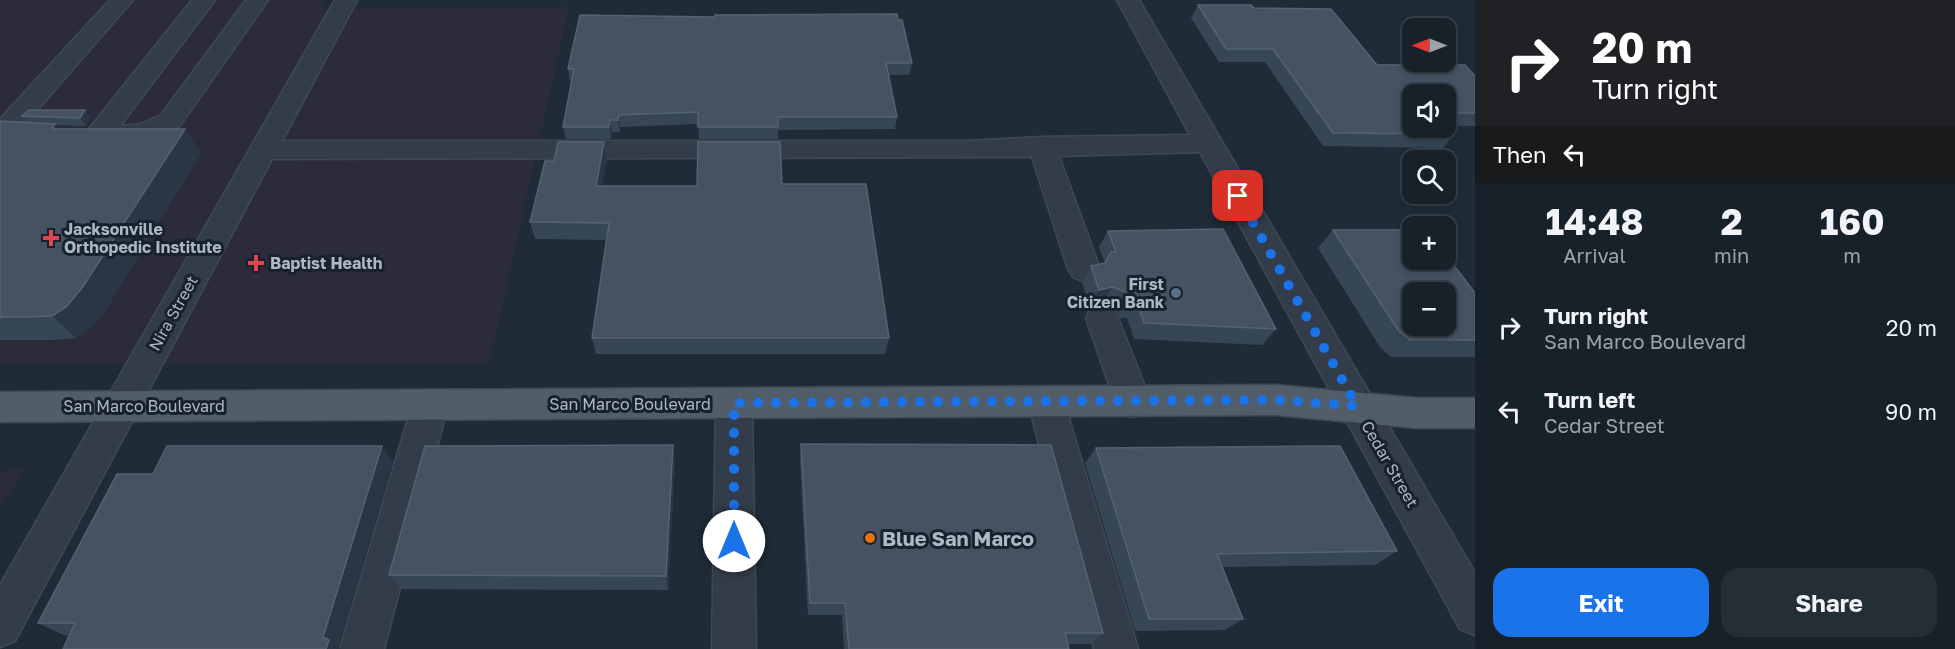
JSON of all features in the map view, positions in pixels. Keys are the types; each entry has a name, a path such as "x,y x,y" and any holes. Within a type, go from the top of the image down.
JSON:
{"main road":[{"name":"San Marco Boulevard","path":"0,407 1276,400 1416,413 1475,413"}],"street":[{"path":"122,0 5,130 11,134 127,135 158,128 170,121 257,0"},
{"path":"79,135 204,0"},
{"name":"Nira Street","path":"0,626 346,0"},
{"name":"Cedar Street","path":"1128,0 1475,614"},
{"path":"263,150 968,150 1042,146 1209,143"},
{"path":"1042,146 1084,268"},
{"path":"1102,318 1133,402"},
{"path":"1046,402 1116,649"},
{"path":"734,403 734,649"},
{"path":"362,649 430,405"}],"shaded area":[{"name":"Baptist Health","path":"0,0 321,0 320,2 326,8 569,7 490,362 0,362"},
{"path":"25,468 0,508 0,472"}],"building":[{"path":"1198,5 1331,9 1377,65 1402,65 1402,72 1456,72 1456,65 1465,65 1475,76 1475,113 1456,113 1456,84 1402,84 1402,134 1333,133 1273,49 1226,49"},
{"path":"897,14 898,20 902,20 912,63 886,63 897,117 778,117 778,127 698,127 698,112 619,115 618,120 610,120 609,127 563,127 574,69 568,69 580,15 714,17 715,15"},
{"path":"29,110 85,110 80,118 22,116"},
{"path":"0,121 55,124 52,129 185,129 82,288 66,307 52,316 0,317"},
{"path":"558,142 604,142 596,186 697,186 698,142 780,142 782,184 866,184 889,338 592,338 609,223 530,222 545,161 554,161"},
{"name":"First Citizen Bank","path":"1223,229 1276,329 1144,323 1137,302 1130,302 1124,291 1112,287 1099,290 1091,266 1105,263 1111,252 1116,252 1108,231"},
{"path":"1333,230 1402,230 1402,270 1456,270 1456,268 1475,293 1475,340 1410,340 1405,336 1456,336 1456,282 1402,282 1402,333"},
{"path":"801,444 1051,445 1103,633 1065,633 1069,649 849,649 845,603 810,603"},
{"path":"673,445 666,576 389,575 425,446"},
{"path":"167,446 382,446 323,637 329,640 326,649 63,649 75,623 38,623 117,474 153,474"},
{"path":"1340,446 1397,551 1217,554 1243,619 1149,619 1096,448"}],"place":[{"name":"Jacksonville Orthopedic Institute","path":"51,238"},
{"name":"Baptist Health","path":"256,263"},
{"name":"First Citizen Bank","path":"1176,293"},
{"name":"Blue San Marco","path":"870,538"}],"route":[{"path":"734,541 734,403 1276,400 1357,406 1238,196"}]}
